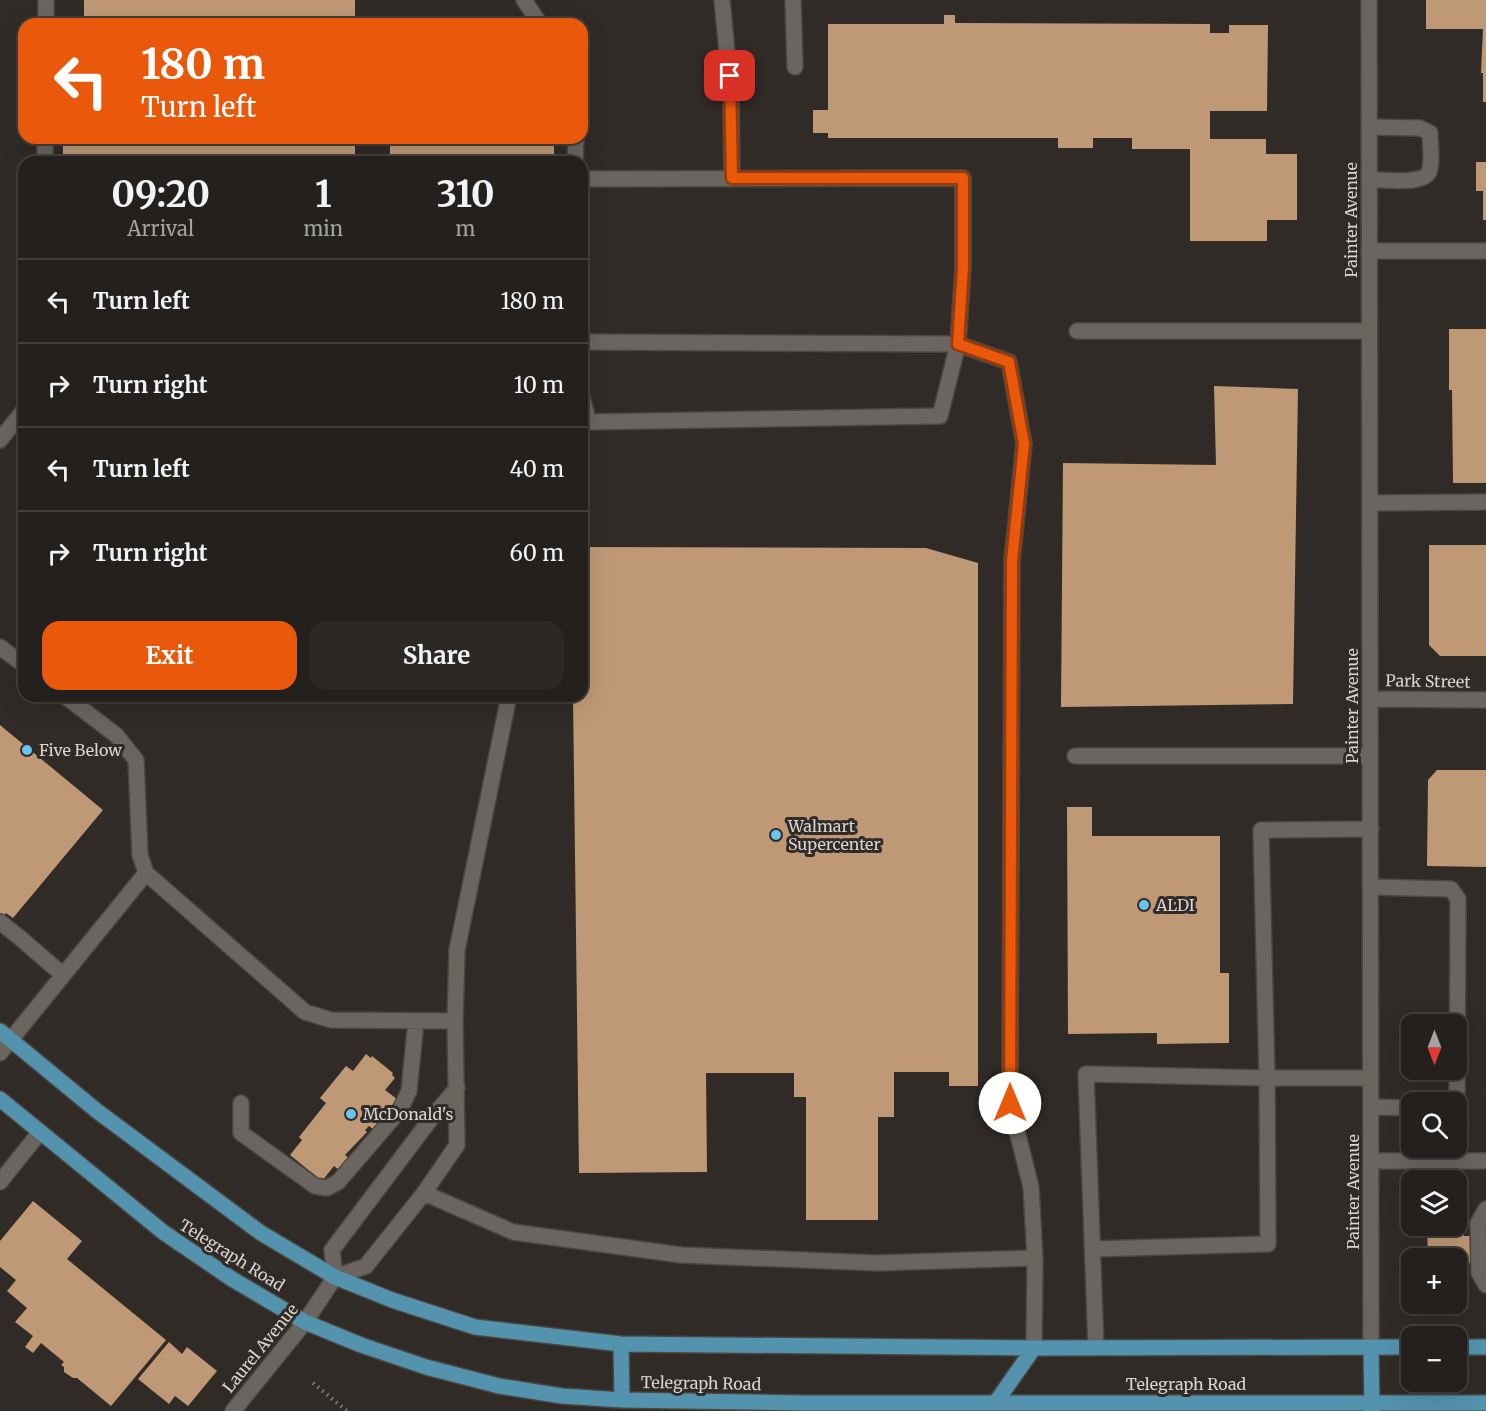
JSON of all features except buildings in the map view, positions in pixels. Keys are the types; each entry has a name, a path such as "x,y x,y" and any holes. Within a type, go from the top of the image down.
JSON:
{"main road":[{"name":"Telegraph Road","path":"5,1035 97,1111 261,1233 335,1277 392,1300 476,1327 621,1344 1401,1347"},
{"name":"Telegraph Road","path":"0,1098 163,1232 232,1279 305,1322 405,1360 499,1386 623,1406 1372,1407 1486,1403"},
{"path":"621,1344 623,1406"},
{"path":"993,1407 1034,1347"},
{"name":"Painter Avenue","path":"1371,1347 1372,1407"},
{"path":"1467,1347 1486,1347"}],"street":[{"path":"46,0 46,18"},
{"path":"524,0 536,18"},
{"path":"722,0 731,95 732,178"},
{"path":"793,0 795,67"},
{"name":"Painter Avenue","path":"1369,0 1371,1347"},
{"path":"1369,127 1420,128 1430,133 1430,171 1419,180 1369,180"},
{"path":"588,179 963,178 963,267 958,344 940,416 589,422 588,419"},
{"path":"1369,251 1486,251"},
{"path":"1077,331 1369,331"},
{"path":"588,342 958,344 1009,362 1024,444 1012,561 1010,1103 1031,1187 1035,1258 1034,1347"},
{"path":"0,440 18,418"},
{"path":"1370,503 1486,502"},
{"path":"0,647 18,660"},
{"name":"Park Street","path":"1370,699 1486,700"},
{"path":"73,702 116,735 136,760 140,855 146,873 305,1012 331,1020 455,1021"},
{"path":"457,1088 433,1116 332,1250 335,1277 366,1266 424,1193 457,1145 457,1088 455,1021 457,950 508,702"},
{"path":"1075,756 1370,756"},
{"path":"1093,1249 1268,1244 1267,1078 1261,830 1371,829"},
{"path":"0,1053 5,1035 63,975 146,873"},
{"path":"1371,887 1451,889 1458,899 1456,1092"},
{"path":"0,922 63,975"},
{"path":"241,1103 241,1133 315,1186 327,1188 338,1182 400,1110 409,1091 416,1021"},
{"path":"1096,1347 1086,1074 1371,1078"},
{"path":"1371,1107 1401,1108"},
{"path":"0,1182 40,1132"},
{"path":"1371,1161 1486,1161"},
{"path":"424,1193 513,1232 681,1255 877,1263 1035,1258"},
{"path":"1486,1209 1478,1223 1479,1273 1486,1285"},
{"name":"Laurel Avenue","path":"233,1411 305,1322 335,1277"}],"path":[{"path":"313,1383 347,1411"}],"place":[{"name":"Five Below","path":"27,750"},
{"name":"Walmart Supercenter","path":"776,835"},
{"name":"ALDI","path":"1144,905"},
{"name":"McDonald's","path":"351,1114"}],"route":[{"path":"730,76 732,178 963,178 963,267 958,344 1009,362 1024,444 1012,561 1010,1103"}]}
